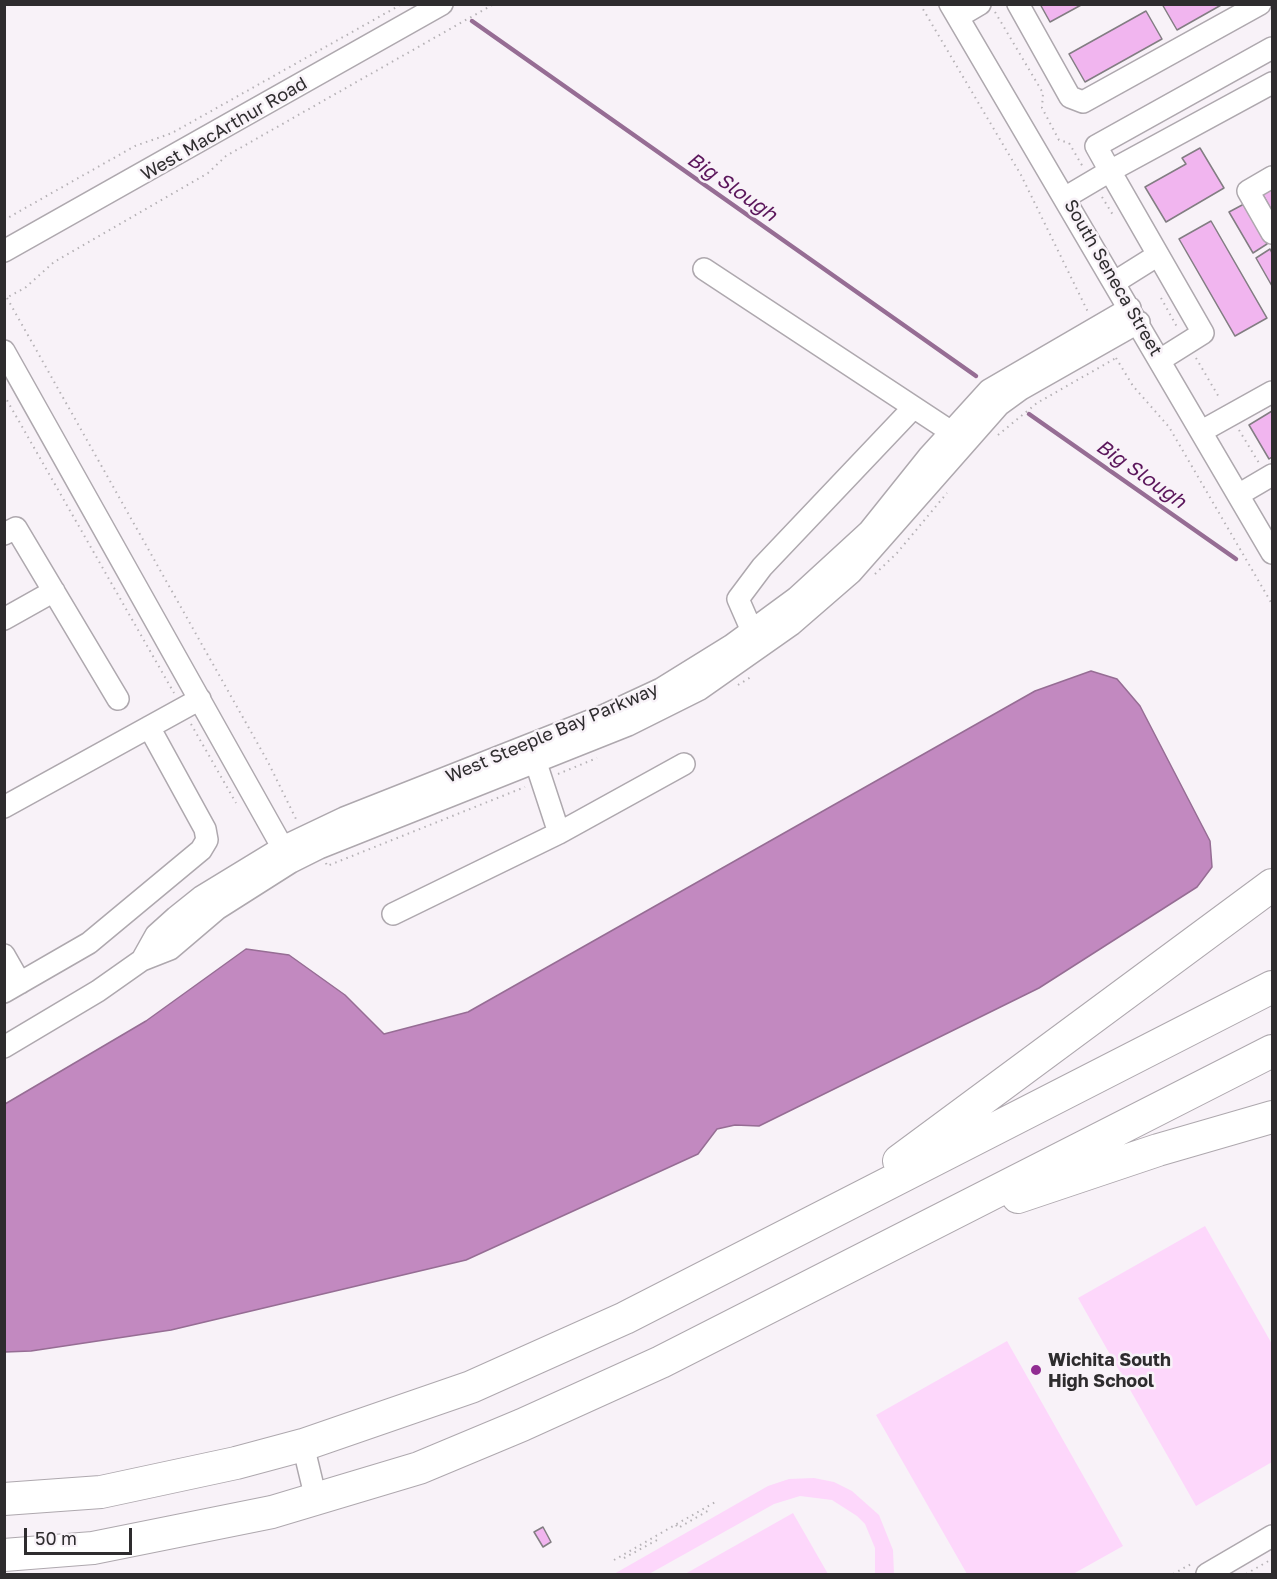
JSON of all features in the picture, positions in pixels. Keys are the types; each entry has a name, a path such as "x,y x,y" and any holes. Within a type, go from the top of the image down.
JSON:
{"highway":[{"path":"825,1215 1272,885"},
{"path":"4,1499 101,1492 236,1463 303,1445 471,1387 625,1318 1272,987"},
{"path":"4,1556 93,1548 272,1512 419,1468 522,1425 661,1362 1272,1051"},
{"path":"912,1233 1158,1150 1272,1117"}],"street":[{"name":"West MacArthur Road","path":"4,251 442,4"},
{"path":"954,11 980,4"},
{"path":"1018,4 1070,98 1083,102 1260,4"},
{"name":"South Seneca Street","path":"954,11 1066,197 1239,495 1269,541"},
{"path":"1160,360 1203,333 1158,255 1101,176 1096,146 1272,48"},
{"path":"1066,197 1272,83"},
{"path":"1272,177 1248,191 1272,233"},
{"path":"1115,282 1158,255"},
{"path":"704,269 958,436"},
{"name":"West Steeple Bay Parkway","path":"287,855 319,848 535,763 606,715 758,638 796,598 869,531 958,436 989,390 1106,342 1135,315"},
{"path":"4,351 287,855"},
{"path":"1202,431 1272,392"},
{"path":"758,638 738,599 762,567 913,408"},
{"path":"1239,495 1270,476"},
{"path":"4,534 15,528 118,699"},
{"path":"4,619 54,591"},
{"path":"4,807 200,699"},
{"path":"4,955 12,987 89,943 201,850 207,840 205,829 149,727"},
{"name":"West Steeple Bay Parkway","path":"4,1047 98,991 142,960 156,935 201,897 287,855 344,818 535,763"},
{"path":"535,763 559,833"},
{"path":"393,914 559,833 684,764"},
{"path":"303,1445 316,1499"},
{"path":"1207,1575 1272,1536"}],"path":[{"path":"4,220 135,146 172,133 402,4"},
{"path":"296,819 262,752 6,298 25,288 54,262 208,173 226,156 494,4"},
{"path":"920,4 1021,175 1106,342 1133,386 1169,427 1272,604"},
{"path":"991,4 1043,93 1042,108 1059,140 1069,143 1101,176 1117,221"},
{"path":"1159,294 1230,416 1270,476"},
{"path":"992,440 1106,342"},
{"path":"872,577 897,553 947,492"},
{"path":"732,689 759,670"},
{"path":"319,848 327,866 535,763 600,756"},
{"path":"614,1560 717,1501"},
{"path":"676,1525 678,1528 711,1509"},
{"path":"624,1558 657,1540 655,1537"},
{"path":"1246,1575 1272,1560"}],"shaded area":[{"path":"1091,671 1117,679 1140,706 1210,841 1212,867 1197,887 1039,988 759,1126 735,1125 717,1129 698,1154 466,1260 171,1330 31,1351 5,1352 5,1104 146,1021 246,949 289,955 345,995 384,1034 468,1012 1035,691"},
{"path":"1205,1226 1272,1344 1272,1462 1196,1506 1078,1298"},
{"path":"1007,1341 1123,1546 1073,1574 967,1574 876,1415"},
{"path":"814,1478 834,1482 852,1491 879,1515 893,1550 894,1574 875,1574 875,1548 865,1524 857,1516 832,1500 800,1496 774,1504 649,1574 614,1574 768,1486 789,1479"},
{"path":"793,1513 828,1574 685,1574"}],"building":[{"path":"1040,4 1083,4 1050,22"},
{"path":"1162,4 1223,4 1177,30"},
{"path":"1146,11 1162,39 1085,82 1069,54"},
{"path":"1200,148 1224,188 1166,222 1145,187 1186,164 1182,158"},
{"path":"1272,187 1272,211 1262,193"},
{"path":"1244,204 1267,244 1253,253 1229,212"},
{"path":"1211,221 1267,318 1235,336 1179,239"},
{"path":"1270,249 1272,253 1272,286 1256,258"},
{"path":"1272,411 1272,457 1269,459 1249,425"},
{"path":"543,1527 551,1542 543,1547 534,1532"}],"waterway":[{"name":"Big Slough","path":"472,21 976,376"},
{"name":"Big Slough","path":"1029,414 1236,559"}],"place":[{"name":"Wichita South High School","path":"1036,1370"}]}
